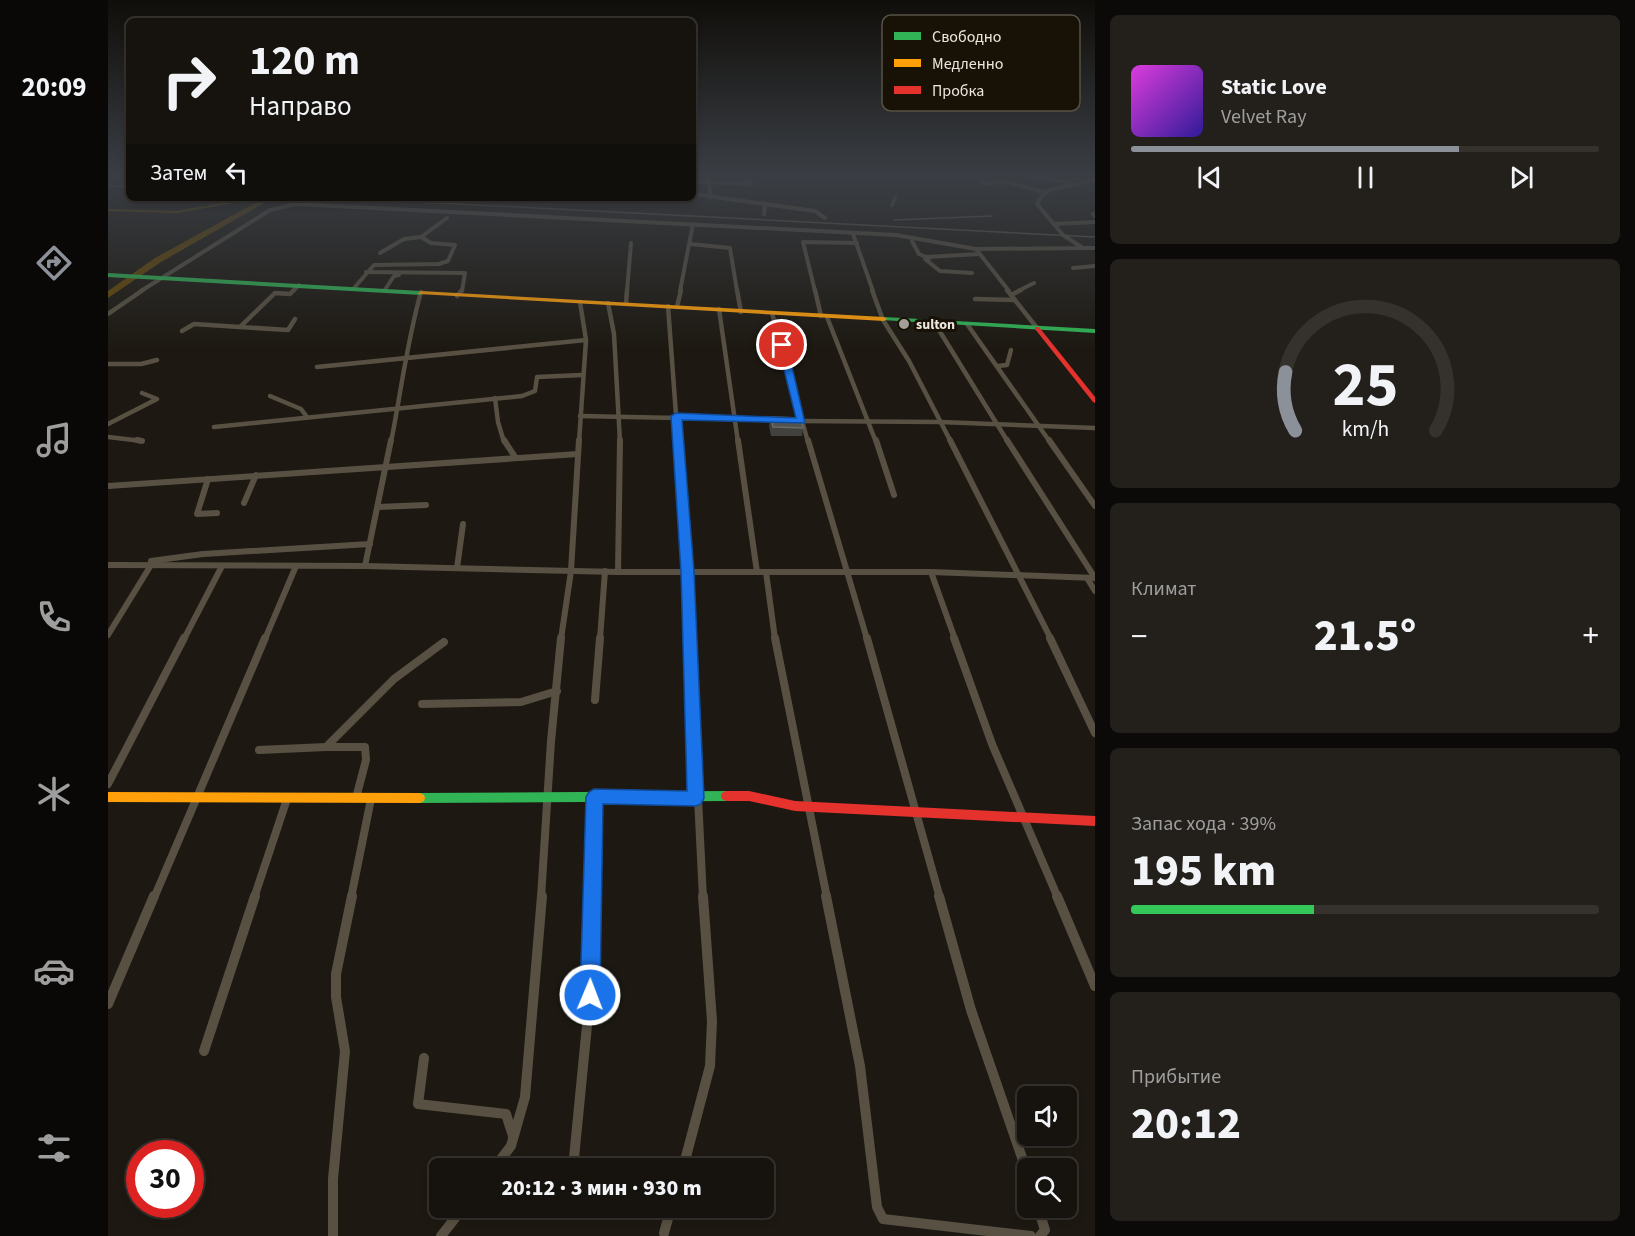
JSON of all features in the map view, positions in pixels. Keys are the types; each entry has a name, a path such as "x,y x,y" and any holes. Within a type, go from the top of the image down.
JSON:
{"street":[{"path":"108,314 232,234"},
{"path":"380,253 404,239 421,237 426,234"},
{"path":"686,1158 710,1066 712,1038 696,798 687,572 676,416 673,307 692,234"},
{"path":"848,234 923,238 977,252 1095,401"},
{"path":"853,234 883,320 909,361 1020,575 1095,733"},
{"path":"1061,234 1083,248"},
{"path":"354,288 374,265 439,264 448,261 455,245 431,243 421,237"},
{"path":"912,241 919,254 926,257 943,257"},
{"path":"857,243 803,242 824,317 869,421 894,495"},
{"path":"626,304 630,243"},
{"path":"691,244 730,248 741,312"},
{"path":"972,273 944,274 930,266 925,259 977,252 1095,248"},
{"path":"1073,268 1095,267"},
{"path":"366,272 465,273 462,292 457,296"},
{"path":"384,291 394,276 401,274"},
{"path":"110,275 1095,331"},
{"path":"1011,295 1034,284"},
{"path":"240,327 275,293 290,294 299,285"},
{"path":"365,566 387,468 409,334 422,292"},
{"path":"975,299 1015,300"},
{"path":"502,1158 511,1146 525,1097 537,970 546,798 561,626 571,571 586,340 580,302"},
{"path":"608,303 614,334 619,417 618,572"},
{"path":"719,309 733,418 761,572 810,806 829,920 860,1066 877,1207 883,1219 1031,1236"},
{"path":"772,314 848,571 971,1010 1022,1158"},
{"path":"182,331 194,324 288,330 295,320"},
{"path":"934,322 995,424 1021,459 1092,578 1095,591"},
{"path":"967,324 1095,506"},
{"path":"317,368 406,356 586,340"},
{"path":"998,366 1007,365 1011,350"},
{"path":"108,364 141,364 157,360"},
{"path":"214,427 533,393 537,377 582,375"},
{"path":"108,424 156,399 142,393"},
{"path":"270,396 301,409 307,417"},
{"path":"495,398 502,438 515,457"},
{"path":"580,417 676,416 783,420"},
{"path":"792,421 939,422 1095,428"},
{"path":"108,437 142,441"},
{"path":"108,486 578,454"},
{"path":"244,503 256,475"},
{"path":"208,478 197,514 217,513"},
{"path":"378,507 426,505"},
{"path":"457,568 463,524"},
{"path":"123,565 203,554 370,544"},
{"path":"108,565 365,566 604,572 931,572 1092,578"},
{"path":"108,635 151,565"},
{"path":"108,784 222,566"},
{"path":"108,1004 296,566"},
{"path":"595,700 604,572"},
{"path":"931,572 967,678 1022,819 1074,933 1095,986"},
{"path":"326,747 394,680 444,642"},
{"path":"422,704 521,702 557,691"},
{"path":"259,750 365,747 366,760 356,798"},
{"path":"108,797 371,799 749,796 785,805 1095,821"},
{"path":"574,1158 590,995 594,797"},
{"path":"204,1051 287,799"},
{"path":"333,1236 333,1179 345,1051 336,997 336,974 371,799"},
{"path":"424,1058 418,1104 479,1108 506,1114 513,1136"},
{"path":"441,1236 456,1218"},
{"path":"664,1233 668,1218"},
{"path":"1040,1236 1046,1230 1042,1218"}],"building":[{"path":"771,417 801,418 803,428 773,427"}],"waterway":[{"path":"108,295 158,260 205,234"}],"railway":[{"path":"1031,234 1095,237"}],"traffic: fast":[{"path":"108,275 421,293"},
{"path":"884,319 1095,331"},
{"path":"420,798 726,796"}],"traffic: slow":[{"path":"421,293 884,319"},
{"path":"108,797 420,798"}],"traffic: jam":[{"path":"1037,328 1095,401"},
{"path":"726,796 749,796 795,806 1095,821"}],"place":[{"name":"sulton","path":"904,324"}],"route":[{"path":"590,995 594,797 696,798 687,572 676,416 802,421 782,345"}]}
